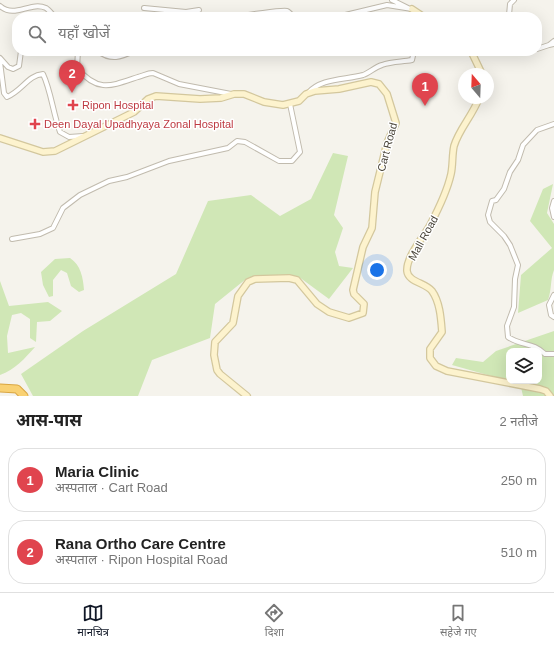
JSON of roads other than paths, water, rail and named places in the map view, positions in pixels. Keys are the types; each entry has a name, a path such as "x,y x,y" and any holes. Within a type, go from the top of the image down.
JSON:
{"highway":[{"path":"0,388 17,389 24,396"}],"main road":[{"path":"473,56 479,68"},
{"name":"Cart Road","path":"247,396 220,374 217,370 214,355 216,342 233,323 238,296 248,282 261,278 289,278 297,280 317,304 329,312 349,318 363,313 365,309 364,304 354,294 353,290 362,247 372,228 375,192 387,143 396,123 395,115 387,94 379,84 371,82 339,89 315,91 306,94 299,101 290,104"},
{"path":"0,138 49,152 55,151 134,112 152,98 168,96 200,99 221,98 234,94 244,94 264,102 283,105 290,104"},
{"name":"Mall Road","path":"477,104 458,136 454,147 451,173 444,199 429,228 416,246 407,271 410,277 432,290 435,297 442,332 430,349 430,358 436,366 447,371 540,389 546,391 550,396"}],"street":[{"path":"392,0 412,10"},
{"path":"510,12 510,4 514,0"},
{"path":"358,12 387,5 412,10"},
{"path":"0,6 7,11 13,11 30,6 39,6 48,9 51,12"},
{"path":"144,8 186,12 199,10"},
{"path":"266,12 288,12"},
{"path":"542,47 552,44 554,41"},
{"path":"0,58 13,70 19,66 20,56"},
{"path":"78,56 77,68 90,82 99,85 115,85 153,72 179,84 234,94"},
{"path":"107,56 111,58 121,56"},
{"path":"306,94 312,88 328,81 365,74 373,68 392,61 412,60 413,56"},
{"path":"0,62 4,93 7,96 16,93 36,74 43,74 47,82 49,95 60,132 69,137 87,135"},
{"path":"12,239 40,234 53,228 63,208 74,199 109,181 127,177 169,161 228,148 236,141 245,142 280,161 292,160 300,152 290,104"},
{"path":"554,124 537,130 523,145 518,160 510,172 506,185 496,200 492,201 488,215 492,226 504,236 510,245 518,265 514,289 514,307 507,326 508,338 519,343 537,346 545,354 554,354"},
{"path":"554,201 552,208 554,217"},
{"path":"554,295 549,305 551,315 554,317"}],"place":[{"name":"Rana Ortho Care Centre","path":"72,93"},
{"name":"Ripon Hospital","path":"73,105"},
{"name":"Maria Clinic","path":"425,106"},
{"name":"Deen Dayal Upadhyaya Zonal Hospital","path":"35,124"}]}
